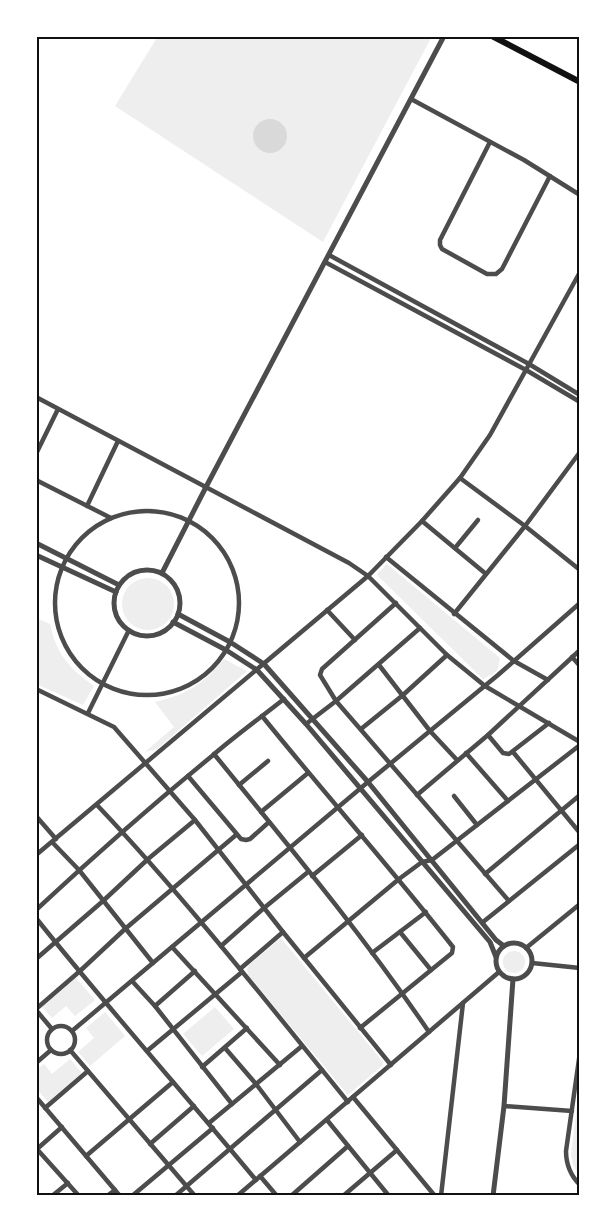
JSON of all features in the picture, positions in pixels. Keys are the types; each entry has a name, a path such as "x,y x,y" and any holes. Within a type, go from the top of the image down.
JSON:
{"main road":[{"path":"492,36 580,82"}],"street":[{"path":"162,573 444,36"},
{"path":"411,99 580,195"},
{"path":"490,142 440,240 442,249 487,274 496,274 502,269 550,176"},
{"path":"329,255 529,364 580,395"},
{"path":"326,262 526,370 580,402"},
{"path":"36,855 368,576 422,521 459,478 490,435 580,272"},
{"path":"388,295 391,289"},
{"path":"36,397 349,563 368,576 447,655 485,686 580,743 432,860 422,862 399,879 304,958"},
{"path":"36,454 58,409"},
{"path":"87,506 118,441"},
{"path":"454,614 525,526 580,452"},
{"path":"459,478 580,570"},
{"path":"36,480 111,518"},
{"path":"137,511 164,512 190,521 209,534 224,552 234,573 239,596 238,620 226,650 208,671 184,687 157,694 129,693 103,684 75,661 59,629 55,609 56,588 66,559 78,542 93,528 111,518 137,511"},
{"path":"455,548 478,520"},
{"path":"422,521 486,574"},
{"path":"36,543 119,585"},
{"path":"36,555 116,592"},
{"path":"386,557 514,661 548,680"},
{"path":"151,570 162,573 172,580 178,591 180,602 178,614 164,631 152,635 140,635 129,630 119,620 114,606 119,585 128,576 139,571 151,570"},
{"path":"396,603 322,669 320,675 336,701 509,901"},
{"path":"72,1031 485,686 580,603"},
{"path":"327,610 356,640"},
{"path":"178,614 230,642 264,664 368,782 504,946"},
{"path":"173,622 226,650 257,670 306,724 490,942 496,957 496,965 503,976 513,980 524,977 531,968 531,955 526,948 515,943 504,946 496,957"},
{"path":"306,724 379,665 420,628"},
{"path":"88,713 129,630"},
{"path":"417,795 488,735 580,650"},
{"path":"361,729 447,655"},
{"path":"572,657 580,666"},
{"path":"379,665 430,731 457,760"},
{"path":"36,689 114,727 195,820 391,1065"},
{"path":"36,910 170,791 284,699"},
{"path":"262,716 399,879 454,949 360,1028"},
{"path":"488,735 503,753 509,754 549,723"},
{"path":"513,752 580,833"},
{"path":"466,753 508,801"},
{"path":"214,754 403,993 429,1032"},
{"path":"239,785 268,761"},
{"path":"261,812 308,773"},
{"path":"188,776 236,835 244,840 250,839 269,822"},
{"path":"485,874 580,795"},
{"path":"454,796 477,825"},
{"path":"97,805 148,859 348,1102"},
{"path":"36,817 153,963"},
{"path":"36,959 195,820"},
{"path":"52,1029 36,1010 125,929 236,835"},
{"path":"221,946 264,908 362,835"},
{"path":"483,922 580,844"},
{"path":"526,948 580,904"},
{"path":"372,953 426,912"},
{"path":"36,918 105,1003 256,1180"},
{"path":"147,1051 215,994 283,932"},
{"path":"400,932 431,970"},
{"path":"172,947 280,1065"},
{"path":"532,963 580,968"},
{"path":"155,1006 195,971"},
{"path":"237,1196 499,972"},
{"path":"494,1196 504,1106 513,980"},
{"path":"132,981 155,1006 232,1104"},
{"path":"441,1196 463,1003"},
{"path":"60,1026 72,1031 75,1043 67,1053 58,1054 51,1050 48,1046 48,1037 52,1029 60,1026"},
{"path":"202,1067 247,1028"},
{"path":"208,1122 302,1046"},
{"path":"225,1048 277,1110 300,1142"},
{"path":"36,1063 51,1050"},
{"path":"70,1050 195,1196"},
{"path":"580,1052 566,1157 580,1185"},
{"path":"175,1196 322,1070"},
{"path":"45,1108 88,1071"},
{"path":"86,1156 173,1082"},
{"path":"36,1097 120,1196"},
{"path":"353,1097 435,1196"},
{"path":"150,1144 194,1106"},
{"path":"504,1106 572,1111"},
{"path":"327,1119 389,1196"},
{"path":"62,1127 36,1149 79,1196"},
{"path":"132,1196 213,1128"},
{"path":"291,1196 348,1146"},
{"path":"343,1196 398,1150"},
{"path":"260,1176 277,1196"},
{"path":"52,1196 68,1183"},
{"path":"107,1196 115,1190"}],"shaded area":[{"path":"158,36 432,36 323,242 115,106"},
{"path":"270,119 282,124 287,136 282,148 270,153 258,148 253,136 258,124"},
{"path":"386,565 500,658 498,669 483,679 378,576"},
{"path":"148,578 158,580 166,586 172,594 174,604 172,614 166,622 158,628 148,630 138,628 130,622 124,614 122,604 124,594 130,586 138,580"},
{"path":"36,618 50,624 56,644 65,660 94,686 83,705 36,684"},
{"path":"224,659 247,671 157,749 145,752 174,727 155,702 186,692 209,676"},
{"path":"281,938 383,1062 383,1065 348,1095 249,976 247,970 249,965"},
{"path":"514,951 522,954 525,962 522,970 514,973 506,970 503,962 506,954"},
{"path":"76,978 95,1000 75,1016 66,1006 52,1018 42,1007"},
{"path":"215,1007 234,1029 202,1056 183,1034"},
{"path":"105,1012 125,1036 90,1066 78,1052 94,1038 86,1028"},
{"path":"70,1059 82,1073 48,1102 36,1088 36,1070 44,1064 52,1074"},
{"path":"580,1081 580,1177 573,1165 571,1155"}]}
